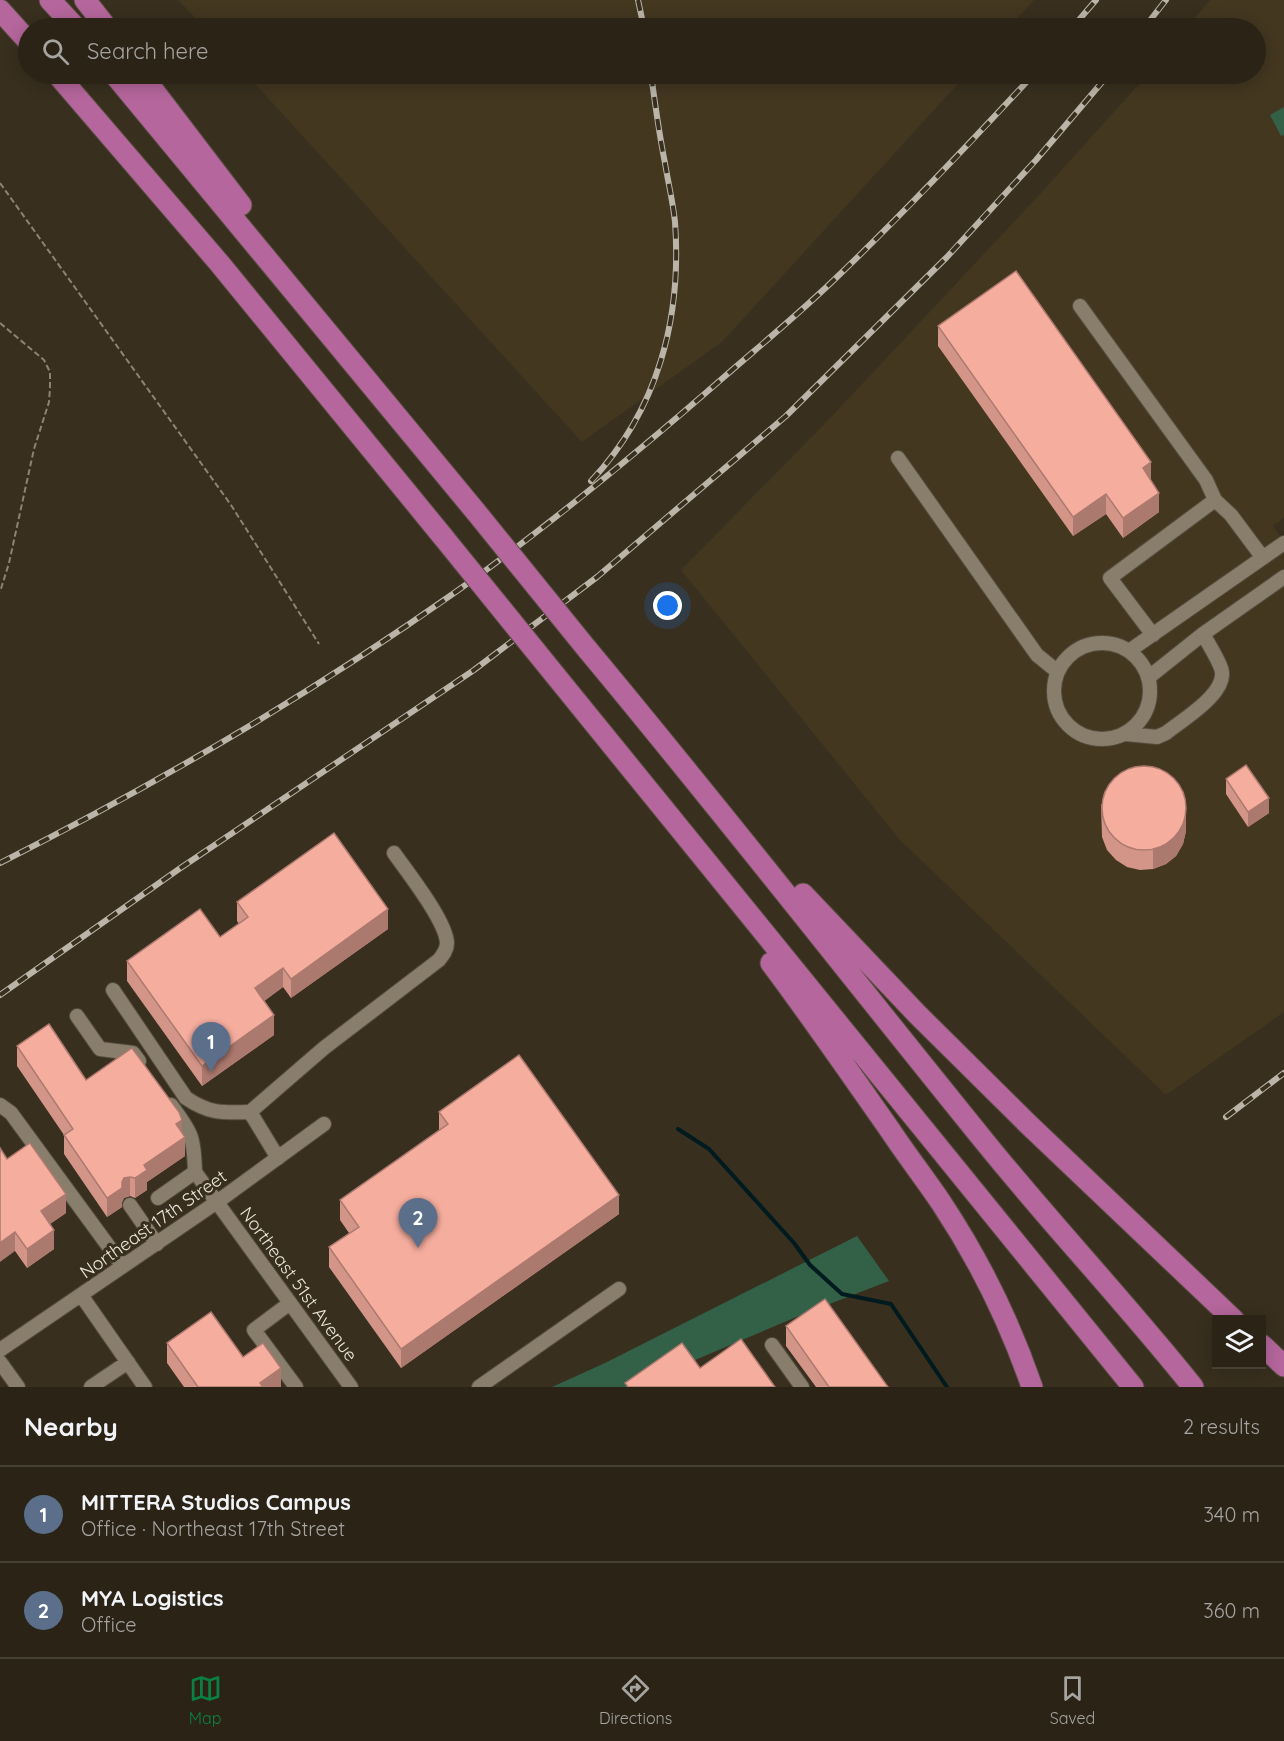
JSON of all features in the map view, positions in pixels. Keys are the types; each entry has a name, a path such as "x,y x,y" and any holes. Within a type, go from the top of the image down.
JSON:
{"highway":[{"path":"50,0 67,18"},
{"path":"86,0 100,18"},
{"path":"0,10 18,30"},
{"path":"66,84 220,264 555,675 822,1031 941,1203 980,1268 1032,1387"},
{"path":"122,84 700,785 985,1142 1059,1232 1193,1387"},
{"path":"149,84 420,443"},
{"path":"593,724 1133,1387"},
{"path":"700,785 917,1014 1028,1124 1229,1315"},
{"path":"1266,1349 1284,1366"}],"street":[{"path":"1080,306 1201,472 1215,500 1231,515 1263,558"},
{"path":"898,458 1033,649 1058,672"},
{"path":"1153,635 1110,578 1215,500"},
{"path":"1130,651 1284,543"},
{"path":"1149,677 1203,634 1284,578"},
{"path":"1126,734 1157,737 1166,734 1216,693 1222,682 1222,669 1203,634"},
{"path":"1102,643 1116,645 1130,651 1141,662 1149,677 1151,693 1147,710 1139,723 1126,734 1112,739 1097,740 1070,727 1061,716 1055,702 1054,687 1058,672 1065,660 1088,645 1102,643"},
{"path":"113,990 186,1098 199,1107 216,1113 250,1113 324,1048 439,960 445,953 447,944 439,920 394,853"},
{"path":"76,1016 100,1048 133,1053 146,1071"},
{"path":"158,1198 195,1172 194,1144 187,1127 160,1090"},
{"path":"0,1105 11,1113 123,1266"},
{"path":"250,1113 278,1158"},
{"name":"Northeast 17th Street","path":"0,1350 157,1244 324,1124"},
{"name":"Northeast 51st Avenue","path":"195,1172 351,1387"},
{"path":"129,1205 157,1244"},
{"path":"480,1387 619,1289"},
{"path":"81,1295 145,1387"},
{"path":"290,1303 254,1330 296,1387"},
{"path":"772,1345 802,1387"},
{"path":"0,1362 18,1387"},
{"path":"91,1387 128,1362"}],"path":[{"path":"0,183 231,505 319,644"},
{"path":"0,323 44,360 50,372 49,402 34,449 9,563 0,592"}],"shaded area":[{"path":"178,0 1034,0 1017,18 195,18"},
{"path":"1210,0 1284,0 1284,518 1273,526 1284,542 1284,1012 1166,1095 900,840 681,570 833,415 1040,194 1139,84 1266,84 1266,18 1195,18"},
{"path":"255,84 958,84 722,342 582,442"}],"green space":[{"path":"1284,107 1284,135 1281,136 1270,115"},
{"path":"857,1236 889,1281 801,1315 638,1387 552,1387 605,1363"}],"building":[{"path":"1016,271 1151,462 1143,468 1159,493 1123,518 1106,494 1073,517 938,326"},
{"path":"1246,765 1269,798 1248,812 1226,779"},
{"path":"1144,766 1160,769 1174,778 1183,792 1186,808 1183,824 1174,838 1160,847 1144,850 1128,847 1114,838 1105,824 1102,808 1105,792 1114,778 1128,769"},
{"path":"334,833 388,909 291,979 283,968 255,988 274,1015 202,1066 127,961 200,909 220,937 248,917 237,902"},
{"path":"49,1024 86,1080 132,1048 179,1112 182,1120 176,1124 185,1137 144,1165 147,1170 135,1178 124,1178 122,1188 107,1198 64,1135 73,1129 17,1046"},
{"path":"519,1055 619,1195 401,1349 329,1247 359,1227 340,1200 448,1124 439,1112"},
{"path":"30,1143 66,1194 41,1211 54,1230 27,1249 15,1232 0,1243 0,1148 7,1159"},
{"path":"825,1299 888,1387 829,1387 786,1326"},
{"path":"211,1312 243,1357 263,1343 281,1368 260,1383 263,1387 198,1387 167,1343"},
{"path":"741,1339 775,1387 628,1387 625,1383 682,1343 700,1368"}],"waterway":[{"path":"678,1129 709,1149 794,1243 810,1265 842,1294 891,1304 947,1387"}],"railway":[{"path":"638,0 642,18"},
{"path":"1081,18 1096,0"},
{"path":"1152,18 1166,0"},
{"path":"591,481 614,453 649,393 661,361 669,327 674,293 675,222 652,84"},
{"path":"0,863 176,769 291,701 402,629 526,540 659,433 810,303 912,202 1025,84"},
{"path":"0,995 179,869 474,670 597,577 786,416 947,257 1036,160 1101,84"},
{"path":"1226,1117 1284,1073"}],"place":[{"name":"MITTERA Studios Campus","path":"211,1072"},
{"name":"MYA Logistics","path":"418,1248"}]}
